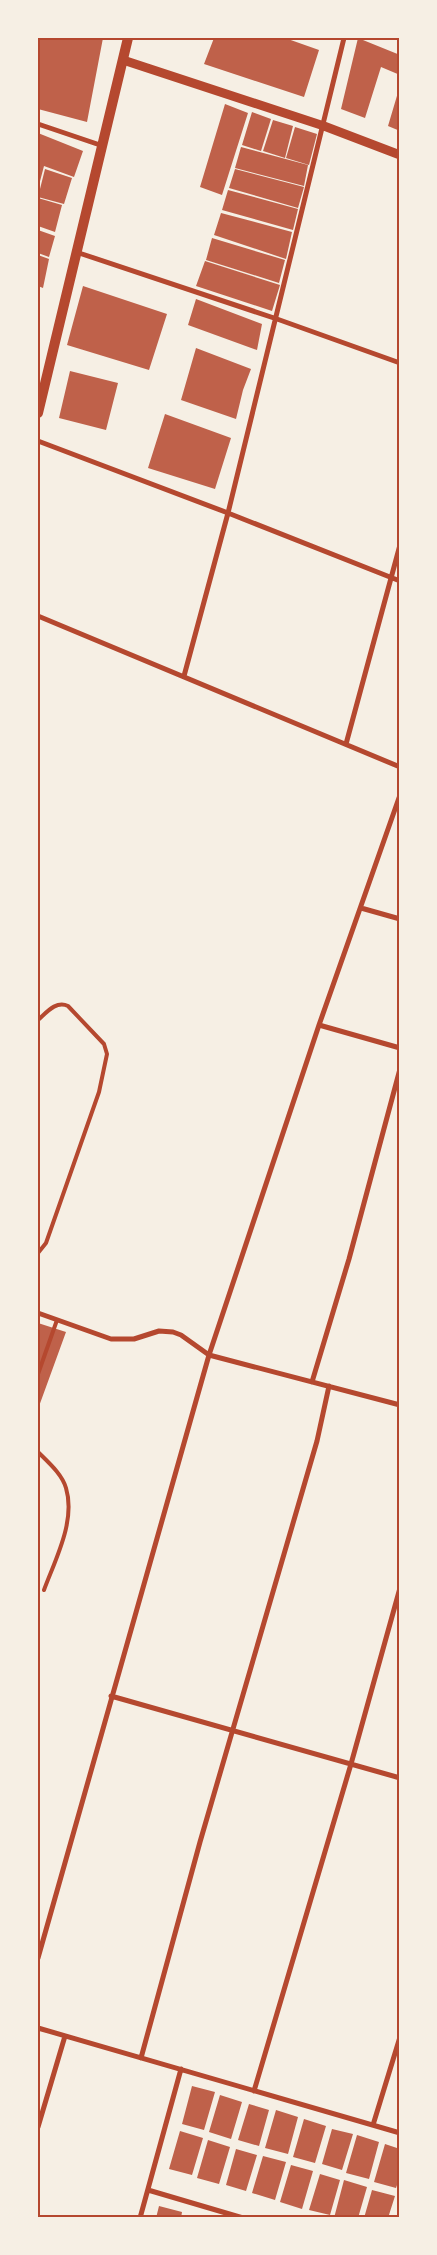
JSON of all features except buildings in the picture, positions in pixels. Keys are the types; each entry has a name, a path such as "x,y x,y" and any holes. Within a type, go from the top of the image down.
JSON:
{"main road":[{"path":"38,413 76,252 104,146 128,38"}],"street":[{"path":"184,676 277,319 344,38"},
{"path":"123,60 324,126 400,155"},
{"path":"38,124 104,146"},
{"path":"76,252 277,319 400,363"},
{"path":"38,441 400,581"},
{"path":"346,744 400,545"},
{"path":"38,616 400,767"},
{"path":"38,1958 209,1355 318,1025 400,795"},
{"path":"360,908 400,919"},
{"path":"318,1025 400,1048"},
{"path":"312,1382 349,1259 400,1069"},
{"path":"38,1313 111,1339 124,1340 166,1331 181,1335 209,1355 400,1404"},
{"path":"141,2058 200,1842 234,1731 317,1441 329,1386"},
{"path":"254,2090 351,1764 400,1588"},
{"path":"111,1696 400,1778"},
{"path":"38,2028 400,2133"},
{"path":"38,2127 65,2036"},
{"path":"373,2125 400,2038"},
{"path":"140,2218 181,2069"},
{"path":"148,2190 243,2218"}],"lane":[{"path":"38,1020 57,1004 63,1003 104,1044 108,1054 99,1092 46,1243 38,1254"},
{"path":"38,1374 57,1320"},
{"path":"38,1452 61,1478 66,1487 68,1498 66,1527 44,1590"}]}
